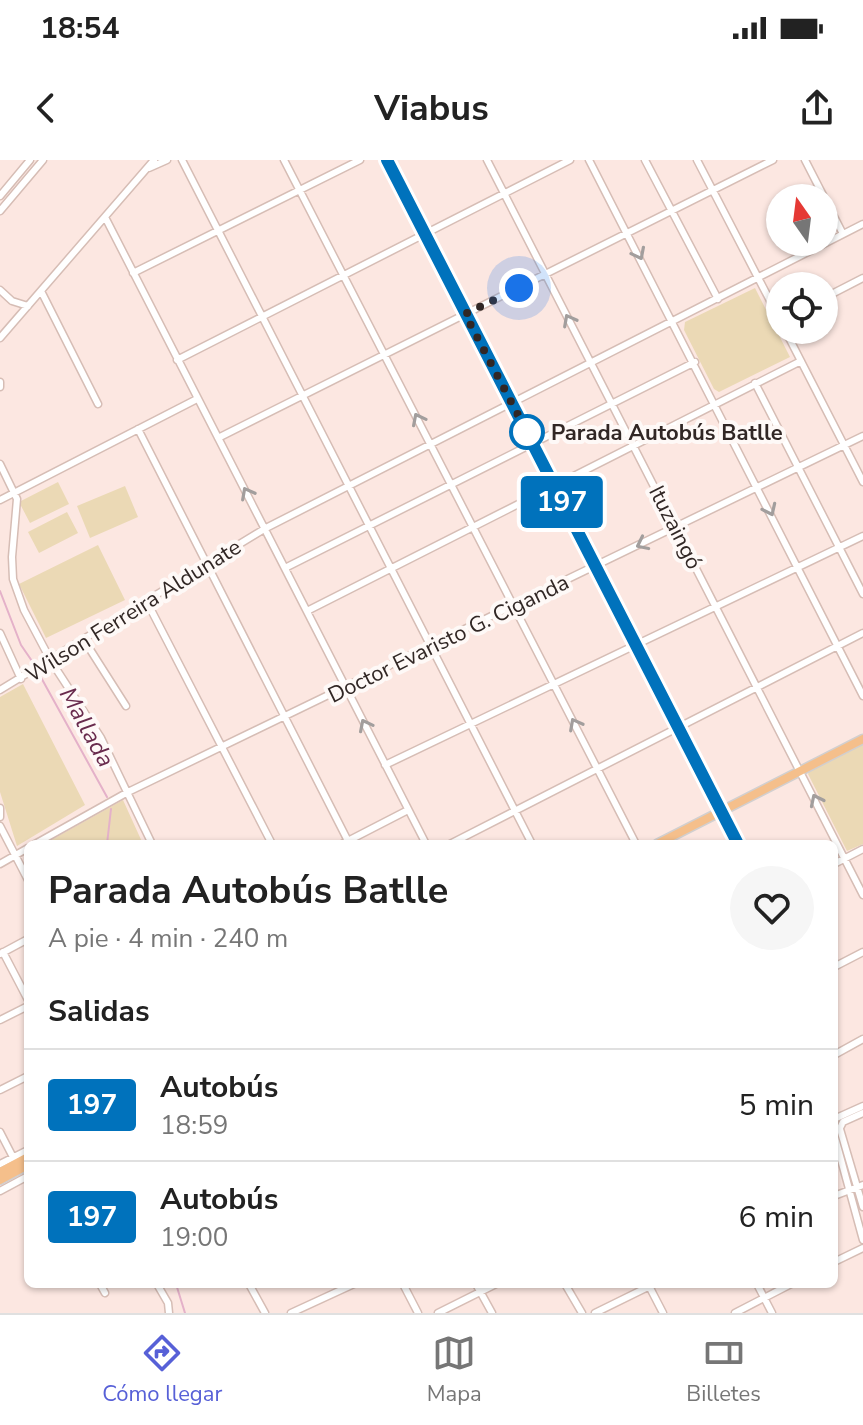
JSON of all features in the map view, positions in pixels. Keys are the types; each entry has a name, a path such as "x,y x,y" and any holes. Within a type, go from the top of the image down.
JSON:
{"main road":[{"path":"665,840 863,739"},
{"path":"0,1172 19,1164"},
{"path":"0,1180 19,1164"}],"street":[{"path":"0,196 30,160"},
{"path":"0,211 43,160"},
{"path":"0,338 154,160"},
{"path":"146,170 167,160"},
{"path":"182,160 530,840"},
{"path":"284,160 634,840"},
{"path":"133,273 360,160"},
{"path":"387,160 736,840"},
{"name":"Ituzaingó","path":"487,160 836,840"},
{"path":"177,360 570,160"},
{"path":"589,160 759,487 863,696"},
{"path":"645,160 718,299"},
{"path":"697,160 766,294"},
{"path":"218,438 773,160"},
{"path":"805,160 843,234"},
{"path":"105,217 424,840"},
{"name":"Wilson Ferreira Aldunate","path":"0,690 266,528 863,224"},
{"path":"838,291 863,278"},
{"path":"0,290 12,301 28,306"},
{"path":"41,291 98,404"},
{"path":"792,344 863,482"},
{"path":"307,611 801,361"},
{"path":"285,568 695,362"},
{"path":"755,383 863,594"},
{"path":"1,500 197,399"},
{"path":"138,429 285,716 344,840"},
{"name":"Doctor Evaristo G. Ciganda","path":"42,840 128,792 863,436"},
{"path":"0,464 16,493 13,579 24,610 51,661 101,738 150,840"},
{"path":"385,765 863,536"},
{"path":"147,602 270,840"},
{"path":"0,633 21,679"},
{"path":"458,840 863,633"},
{"path":"84,640 126,706"},
{"path":"0,808 0,817"},
{"path":"349,840 408,810"},
{"path":"0,826 24,872"},
{"name":"Ituzaingó","path":"838,844 863,895"},
{"path":"838,862 863,849"},
{"path":"0,864 24,850"},
{"path":"24,941 2,953 24,995"},
{"path":"838,965 863,952"},
{"path":"0,1020 24,1005"},
{"path":"838,1053 863,1039"},
{"path":"0,1090 24,1078"},
{"path":"838,1125 863,1106"},
{"path":"838,1126 863,1113"},
{"path":"0,1132 19,1164"},
{"path":"838,1132 860,1185 863,1207"},
{"path":"838,1136 863,1240"},
{"path":"0,1164 19,1164"},
{"path":"0,1191 24,1178"},
{"path":"838,1194 860,1185"},
{"path":"838,1260 863,1248"},
{"path":"102,1288 105,1293"},
{"path":"159,1288 168,1303 169,1313"},
{"path":"251,1288 265,1313"},
{"path":"291,1313 345,1288"},
{"path":"405,1288 418,1313"},
{"path":"478,1288 492,1313"},
{"path":"438,1313 488,1288"},
{"path":"567,1288 582,1313"},
{"path":"595,1313 644,1288"},
{"path":"651,1288 663,1313"},
{"path":"759,1288 772,1313"},
{"path":"735,1313 783,1288"}],"shaded area":[{"path":"755,288 766,310 766,344 783,344 790,357 719,392 714,389 684,330 685,322"},
{"path":"58,482 69,504 30,523 19,502"},
{"path":"125,486 138,517 90,538 77,506"},
{"path":"67,512 78,533 39,553 28,532"},
{"path":"98,545 125,600 46,638 19,584"},
{"path":"23,684 85,805 17,846 0,792 0,697"},
{"path":"863,743 863,844 847,851 808,774 810,770"},
{"path":"123,800 141,840 51,840"}],"waterway":[{"name":"Mallada","path":"0,591 21,645 34,664"},
{"name":"Mallada","path":"38,672 107,797"},
{"name":"Mallada","path":"107,840 111,809"},
{"name":"Mallada","path":"177,1288 185,1313"}],"bus line":[{"name":"197","path":"387,160 736,840"}],"place":[{"name":"Parada Autobús Batlle","path":"527,432"}],"route":[{"path":"519,288 465,314 527,432"}]}
